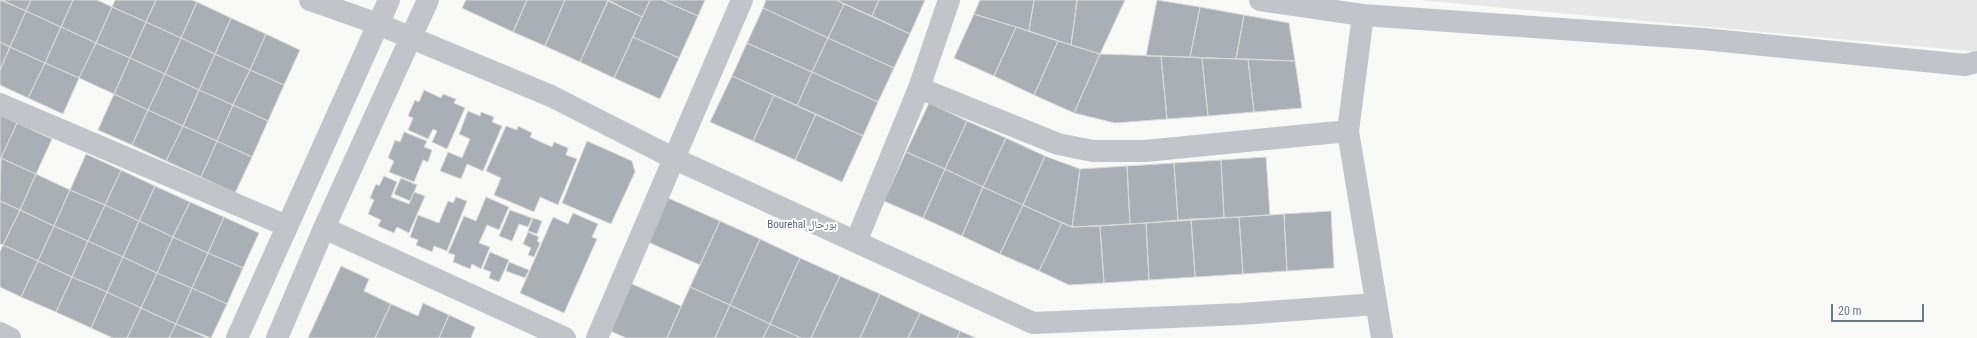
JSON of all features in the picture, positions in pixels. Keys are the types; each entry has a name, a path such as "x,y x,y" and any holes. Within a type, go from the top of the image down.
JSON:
{"street":[{"path":"310,0 378,24 551,96 675,159 856,242 1031,330 1376,304"},
{"path":"237,338 389,0"},
{"path":"277,338 324,228 428,0"},
{"path":"597,338 742,0"},
{"path":"856,242 919,88 949,0"},
{"path":"1260,0 1363,15 1703,39 1965,65 1977,62"},
{"path":"1363,15 1348,131 1382,338"},
{"path":"919,88 1058,144 1093,151 1145,151 1348,131"},
{"path":"0,104 287,226"},
{"path":"324,228 565,338"},
{"path":"0,333 10,338"}],"shaded area":[{"path":"1419,0 1977,0 1977,52 1969,51"}],"building":[{"path":"0,0 26,11 10,47 0,42"},
{"path":"2,0 31,0 26,11"},
{"path":"31,0 73,0 61,27 26,11"},
{"path":"73,0 97,0 112,7 96,43 61,27"},
{"path":"115,0 156,0 146,22 112,7"},
{"path":"156,0 192,0 197,2 181,38 146,22"},
{"path":"466,0 527,0 513,32 462,8"},
{"path":"527,0 565,0 545,46 513,32"},
{"path":"565,0 608,0 580,62 545,46"},
{"path":"608,0 650,0 642,17"},
{"path":"650,0 662,0 698,16 679,58 633,37"},
{"path":"662,0 705,0 698,16"},
{"path":"766,0 836,0 844,4 828,38 763,8"},
{"path":"836,0 879,0 872,16"},
{"path":"879,0 925,0 910,34 872,16"},
{"path":"980,0 1034,0 1029,31 974,14"},
{"path":"1034,0 1077,0 1071,45 1029,31"},
{"path":"1077,0 1125,0 1100,54 1071,45"},
{"path":"1157,0 1200,7 1190,57 1146,56"},
{"path":"608,1 642,17 614,78 580,62"},
{"path":"197,2 231,18 215,54 181,38"},
{"path":"844,4 910,34 894,68 828,38"},
{"path":"112,7 146,22 130,58 96,43"},
{"path":"1200,7 1244,15 1236,59 1190,57"},
{"path":"763,8 828,38 812,72 747,43"},
{"path":"26,11 61,27 45,63 10,47"},
{"path":"974,14 1016,27 994,76 954,58"},
{"path":"1244,15 1289,23 1295,61 1236,59"},
{"path":"231,18 266,34 250,70 215,54"},
{"path":"146,22 181,38 165,74 130,58"},
{"path":"61,27 96,43 79,78 45,63"},
{"path":"1016,27 1058,41 1034,95 994,76"},
{"path":"266,34 300,50 284,85 250,70"},
{"path":"633,37 679,58 660,99 614,78"},
{"path":"181,38 215,54 199,90 165,74"},
{"path":"828,38 894,68 878,102 812,72"},
{"path":"1058,41 1100,54 1074,113 1034,95"},
{"path":"0,42 10,47 0,70"},
{"path":"96,43 130,58 114,94 79,78"},
{"path":"747,43 812,72 797,106 732,76"},
{"path":"10,47 45,63 28,98 0,85 0,70"},
{"path":"215,54 250,70 233,105 199,90"},
{"path":"1100,54 1161,56 1167,119 1115,123 1074,113"},
{"path":"1161,56 1202,58 1208,116 1167,119"},
{"path":"130,58 165,74 148,110 114,94"},
{"path":"1202,58 1248,59 1254,112 1208,116"},
{"path":"1248,59 1295,61 1302,108 1254,112"},
{"path":"45,63 79,78 63,114 28,98"},
{"path":"250,70 284,85 268,121 233,105"},
{"path":"812,72 878,102 863,136 797,106"},
{"path":"165,74 199,90 183,126 148,110"},
{"path":"732,76 774,95 753,141 710,122"},
{"path":"199,90 233,105 217,141 183,126"},
{"path":"424,90 441,98 443,94 456,99 454,103 465,108 447,149 432,142 437,131 433,129 428,139 408,130 413,118 408,116 415,100 419,102"},
{"path":"114,94 148,110 132,145 98,130"},
{"path":"774,95 816,114 795,160 753,141"},
{"path":"929,103 967,121 945,169 906,152"},
{"path":"233,105 268,121 252,157 217,141"},
{"path":"148,110 183,126 166,161 132,145"},
{"path":"468,111 480,116 481,112 494,117 492,122 502,126 483,171 467,164 461,179 440,171 448,152 462,158 470,139 459,134"},
{"path":"816,114 863,136 842,182 795,160"},
{"path":"0,115 17,123 1,158 0,158"},
{"path":"967,121 1006,138 983,187 945,169"},
{"path":"17,123 52,139 36,174 1,158"},
{"path":"183,126 217,141 201,177 166,161"},
{"path":"506,126 517,130 518,126 532,133 530,137 552,147 554,142 568,148 566,155 577,159 558,205 540,197 534,212 494,195 501,178 486,171"},
{"path":"404,132 427,141 424,147 432,150 428,162 423,160 414,182 389,172 394,161 388,158 395,140 400,142"},
{"path":"1006,138 1045,156 1023,205 983,187"},
{"path":"217,141 252,157 235,193 201,177"},
{"path":"587,141 632,161 635,172 611,224 562,203"},
{"path":"906,152 945,169 923,218 884,201"},
{"path":"86,154 121,170 105,205 70,190"},
{"path":"1045,156 1080,169 1072,227 1023,205"},
{"path":"1266,157 1270,215 1224,218 1221,160"},
{"path":"1,158 36,174 20,210 0,201"},
{"path":"1221,160 1224,218 1178,221 1174,163"},
{"path":"1174,163 1178,221 1130,224 1127,166"},
{"path":"1127,166 1130,224 1072,227 1080,169"},
{"path":"945,169 983,187 962,236 923,218"},
{"path":"121,170 155,186 139,221 105,205"},
{"path":"36,174 70,190 54,226 20,210"},
{"path":"384,176 397,182 391,197 409,204 414,192 425,196 409,233 397,227 394,233 378,226 381,220 368,214 374,200 370,198 376,184 379,186"},
{"path":"401,178 417,185 410,201 394,194"},
{"path":"155,186 190,202 173,237 139,221"},
{"path":"983,187 1023,205 1000,254 962,236"},
{"path":"70,190 105,205 88,241 54,226"},
{"path":"456,197 467,201 447,251 434,246 432,252 416,245 418,240 410,237 418,215 439,223 448,201 453,203"},
{"path":"486,197 509,207 499,230 487,225 479,243 490,247 481,269 472,264 470,269 453,262 455,255 448,253 464,216 476,221"},
{"path":"668,198 720,221 700,265 648,242"},
{"path":"0,201 20,210 3,245 0,244"},
{"path":"190,202 224,217 208,253 173,237"},
{"path":"105,205 139,221 123,257 88,241"},
{"path":"1023,205 1062,223 1039,271 1000,254"},
{"path":"20,210 54,226 38,261 3,245"},
{"path":"510,210 532,218 528,227 519,224 512,241 499,236"},
{"path":"1331,211 1334,268 1287,271 1284,214"},
{"path":"573,213 598,224 592,237 597,239 564,313 520,293 553,217 568,224"},
{"path":"1284,214 1287,271 1243,274 1239,217"},
{"path":"224,217 259,233 243,268 208,253"},
{"path":"1239,217 1243,274 1195,277 1191,219"},
{"path":"533,218 542,221 537,234 528,231"},
{"path":"1191,219 1195,277 1149,280 1146,223"},
{"path":"139,221 173,237 157,273 123,257"},
{"path":"720,221 760,239 730,305 690,287"},
{"path":"1062,223 1072,227 1100,226 1104,283 1069,285 1039,271"},
{"path":"1146,223 1149,280 1104,283 1100,226"},
{"path":"54,226 88,241 72,277 38,261"},
{"path":"528,232 539,237 537,241 540,243 534,257 528,255 531,248 523,244"},
{"path":"173,237 208,253 192,288 157,273"},
{"path":"760,239 800,258 770,324 730,305"},
{"path":"88,241 123,257 107,292 72,277"},
{"path":"3,245 38,261 21,297 0,287 0,252"},
{"path":"490,252 509,260 499,282 489,278 491,272 483,269"},
{"path":"208,253 243,268 227,304 192,288"},
{"path":"123,257 157,273 141,308 107,292"},
{"path":"800,258 840,276 811,338 801,338 770,324"},
{"path":"38,261 72,277 56,312 21,297"},
{"path":"509,262 529,270 525,278 506,271"},
{"path":"341,266 369,279 364,291 391,304 375,338 308,338"},
{"path":"157,273 192,288 176,324 141,308"},
{"path":"840,276 880,294 860,338 811,338"},
{"path":"72,277 107,292 91,328 56,312"},
{"path":"630,283 681,306 667,338 626,338 608,330"},
{"path":"690,287 730,305 715,338 667,338"},
{"path":"192,288 227,304 211,338 176,324"},
{"path":"107,292 141,308 127,338 113,338 91,328"},
{"path":"880,294 920,313 908,338 860,338"},
{"path":"423,303 449,315 439,338 375,338 391,304 418,316"},
{"path":"730,305 770,324 763,338 715,338"},
{"path":"141,308 176,324 169,338 127,338"},
{"path":"920,313 960,331 957,338 908,338"},
{"path":"449,315 475,327 471,338 439,338"},
{"path":"176,324 207,338 169,338"},
{"path":"770,324 801,338 763,338"},
{"path":"960,331 976,338 957,338"}],"district":[{"name":"Bourehal بورحال","path":"802,225"}]}
